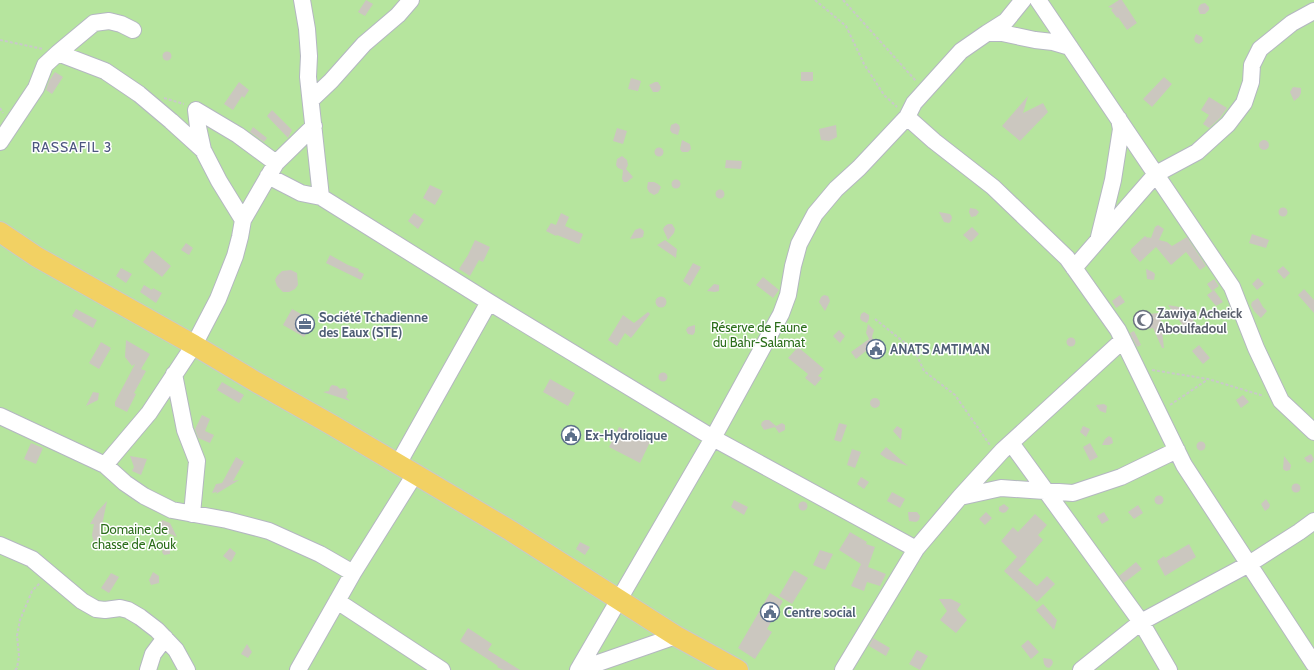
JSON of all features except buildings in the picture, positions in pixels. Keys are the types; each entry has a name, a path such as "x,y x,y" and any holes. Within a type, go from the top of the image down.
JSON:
{"main road":[{"path":"0,232 37,257 332,424 511,531 676,636 738,670"}],"street":[{"path":"302,0 307,29 309,56 308,77 321,197"},
{"path":"578,670 713,438 781,314 788,295 793,266 800,244 815,214 836,190 907,117 914,102 923,91 961,51 1006,21 1023,0"},
{"path":"1038,0 1232,287 1256,348 1281,401 1314,432"},
{"path":"311,100 331,81 364,44 398,15 404,3"},
{"path":"1074,268 1156,174 1197,152 1228,124 1244,103 1251,82 1252,65 1260,49 1292,23 1314,10"},
{"path":"0,142 36,88 45,65 58,52 94,23 109,22 121,24 133,30"},
{"path":"988,33 1010,34 1035,40 1053,42 1070,47"},
{"path":"58,52 104,71 140,94 202,150"},
{"path":"196,110 202,150 218,181 242,220"},
{"path":"196,110 238,135 272,170 301,193 321,197 713,438 916,549"},
{"path":"907,117 934,141 993,187 1067,258 1118,330 1184,465 1314,664"},
{"path":"1098,241 1113,180 1121,129 1119,119"},
{"path":"105,465 149,413 194,345 218,299 235,256 240,237 242,220 272,170 314,126"},
{"path":"298,670 353,573 407,469 490,302"},
{"path":"843,670 916,549 960,497 1011,443 1123,340"},
{"path":"174,374 185,430 197,461 192,514"},
{"path":"0,416 105,465 125,483 144,496 172,510 227,520 269,531 320,554 353,573"},
{"path":"1011,443 1141,622 1168,670"},
{"path":"960,497 1001,488 1073,493 1121,477 1177,450"},
{"path":"1081,670 1141,622 1249,564 1314,522"},
{"path":"0,545 16,551 32,560 82,601 96,609 105,610 120,608 128,610 149,624 176,650 187,670"},
{"path":"337,601 442,670"},
{"path":"578,670 676,636"},
{"path":"148,670 153,654 165,638"}],"path":[{"path":"815,0 846,26 864,64 884,95 907,117"},
{"path":"843,0 915,79 923,91"},
{"path":"0,40 58,52"},
{"path":"140,94 159,96 180,102 196,110"},
{"path":"875,319 915,351 924,371 955,395 998,456"},
{"path":"1136,368 1208,379 1281,401"},
{"path":"1158,413 1208,379"},
{"path":"15,670 17,668 19,656 17,636 20,620 32,591 40,583 51,582 54,578"}],"green space":[{"name":"Réserve de Faune du Bahr-Salamat","path":"0,0 1314,0 1314,670 0,670"}],"place":[{"name":"Zawiya Acheick Aboulfadoul","path":"1143,320"},
{"name":"Société Tchadienne des Eaux (STE)","path":"305,324"},
{"name":"ANATS AMTIMAN","path":"876,349"},
{"name":"Ex-Hydrolique","path":"571,435"},
{"name":"Centre social","path":"770,612"}],"district":[{"name":"RASSAFIL 3","path":"72,147"}],"park label":[{"name":"Domaine de chasse de Aouk","path":"134,536"}]}
